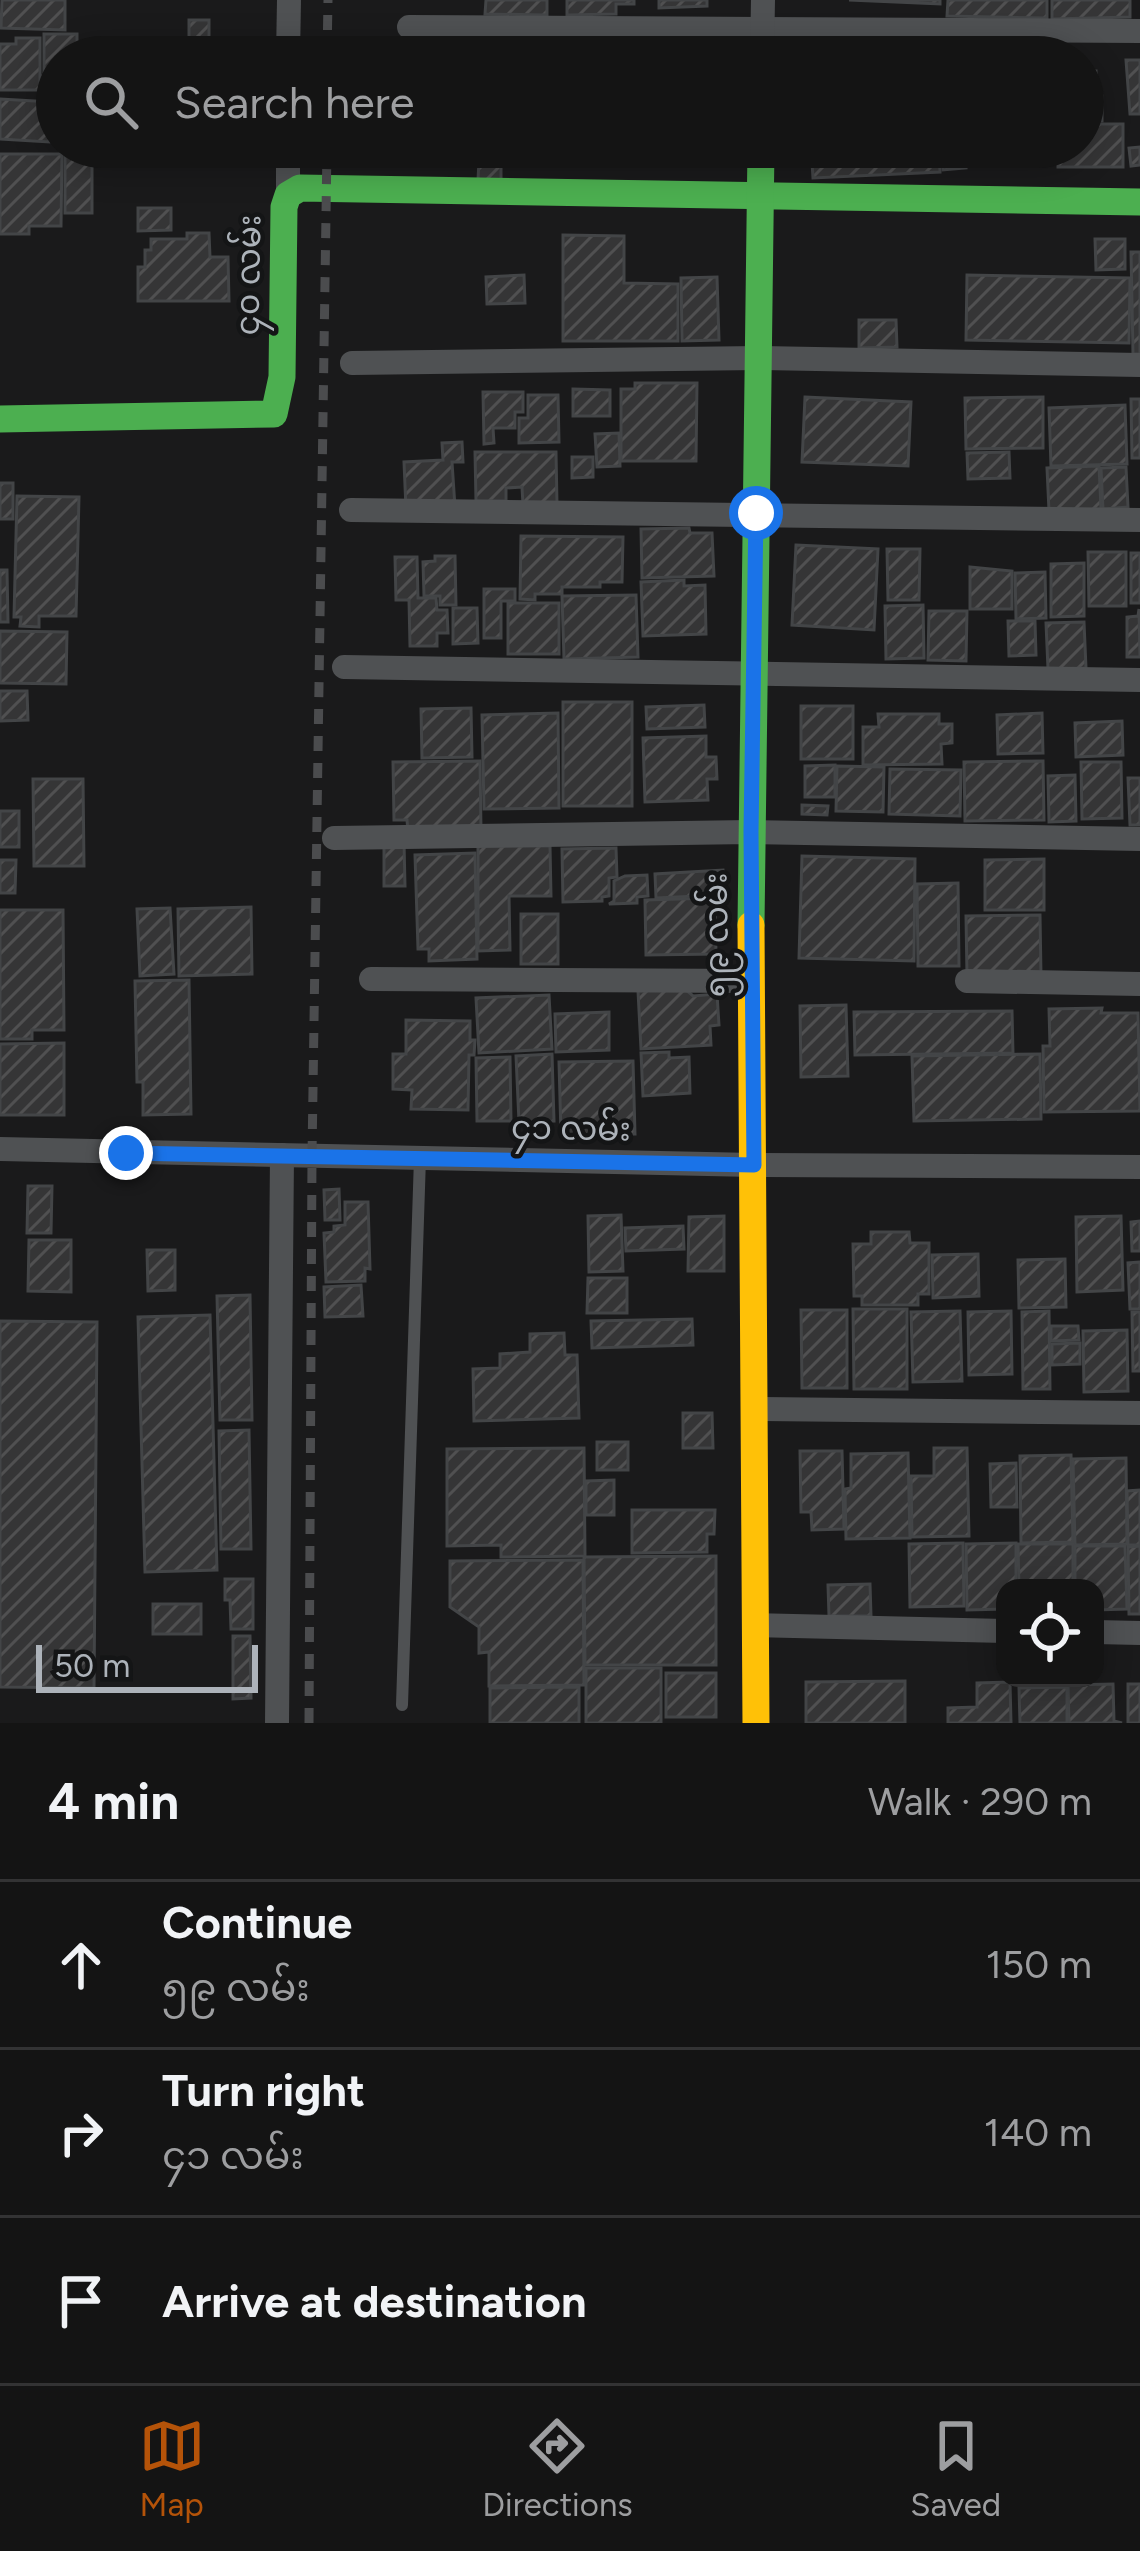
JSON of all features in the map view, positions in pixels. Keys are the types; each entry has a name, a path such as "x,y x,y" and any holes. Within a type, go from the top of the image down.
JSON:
{"street":[{"path":"288,36 289,0"},
{"path":"762,36 763,0"},
{"path":"409,27 1140,31"},
{"path":"288,168 288,195"},
{"name":"၅၉ လမ်း","path":"756,1723 751,832 761,168"},
{"name":"၄၀ လမ်း","path":"0,419 269,415 278,410 284,207 288,195 300,188 1140,202"},
{"path":"352,363 759,358 1140,365"},
{"path":"351,510 1140,520"},
{"path":"344,668 1140,680"},
{"path":"334,838 751,832 1140,839"},
{"path":"371,979 752,981"},
{"path":"967,981 1140,984"},
{"name":"၄၁ လမ်း","path":"0,1150 754,1165 1140,1167"},
{"path":"277,1723 282,1155"},
{"path":"755,1409 1140,1413"},
{"path":"756,1625 996,1630"},
{"path":"1104,1633 1140,1634"}],"lane":[{"path":"402,1705 420,1158"}],"building":[{"path":"2,0 65,0 65,30 1,28"},
{"path":"486,0 547,0 547,15 485,14"},
{"path":"567,0 634,0 634,4 616,4 616,14 567,15"},
{"path":"659,0 707,0 707,6 659,8"},
{"path":"849,0 940,0 940,4"},
{"path":"948,0 1047,0 1047,18 947,16"},
{"path":"1052,0 1130,0 1130,17 1052,19"},
{"path":"189,20 209,20 209,36 189,36"},
{"path":"16,38 36,38 36,90 0,90 0,44 16,44"},
{"path":"1126,60 1140,60 1140,114 1130,114"},
{"path":"0,99 36,101 36,141 0,139"},
{"path":"1104,124 1123,124 1123,167 1104,167"},
{"path":"1140,147 1140,165 1131,166 1129,148"},
{"path":"0,154 36,154 36,168 62,168 61,226 29,226 29,234 0,234"},
{"path":"65,168 92,168 92,213 65,213"},
{"path":"479,168 501,168 501,181 478,180"},
{"path":"812,168 940,168 940,172 813,178"},
{"path":"138,208 171,208 171,230 138,231"},
{"path":"187,233 209,233 210,257 228,257 229,301 138,301 138,267 145,267 151,239 187,239"},
{"path":"563,235 624,236 624,283 678,284 678,341 563,341"},
{"path":"1095,239 1125,239 1125,269 1096,270"},
{"path":"1131,252 1140,252 1140,354 1133,354"},
{"path":"524,275 525,303 487,304 486,277"},
{"path":"967,275 1130,278 1129,343 966,340"},
{"path":"717,277 719,340 682,341 681,278"},
{"path":"859,320 896,320 897,347 859,348"},
{"path":"635,383 697,383 696,461 621,461 621,389 635,389"},
{"path":"573,389 610,390 610,416 573,416"},
{"path":"483,392 523,392 523,412 515,412 515,428 493,428 494,443 484,444"},
{"path":"528,395 558,395 559,442 519,443 519,418 528,418"},
{"path":"805,397 911,402 908,466 802,462"},
{"path":"1043,397 1043,448 966,449 965,398"},
{"path":"1131,399 1140,399 1140,458 1132,458"},
{"path":"1125,405 1127,464 1051,466 1049,408"},
{"path":"619,433 620,466 597,467 595,434"},
{"path":"462,442 463,462 452,462 455,507 406,509 404,462 443,460 442,443"},
{"path":"475,452 556,452 557,504 523,505 522,487 506,488 506,501 476,501"},
{"path":"1009,452 1010,478 968,479 967,453"},
{"path":"572,457 593,457 593,477 572,478"},
{"path":"1099,466 1101,509 1049,511 1047,468"},
{"path":"1126,467 1128,507 1103,509 1101,468"},
{"path":"0,483 13,483 13,519 0,519"},
{"path":"17,496 79,497 76,616 39,616 39,627 20,626 21,617 14,617"},
{"path":"689,528 690,533 712,533 714,576 642,578 641,529"},
{"path":"521,536 623,537 622,582 562,587 562,594 520,599"},
{"path":"796,545 878,549 874,630 792,625"},
{"path":"887,549 920,549 919,600 888,600"},
{"path":"1088,552 1126,552 1126,606 1089,606"},
{"path":"1131,553 1140,553 1140,603 1131,603"},
{"path":"435,556 455,556 456,605 440,605 440,596 424,596 423,562 435,561"},
{"path":"395,557 417,557 418,598 436,598 437,610 447,610 448,633 437,633 437,646 410,646 409,600 396,600"},
{"path":"1084,563 1084,616 1051,617 1051,564"},
{"path":"970,567 1012,571 1012,609 970,609"},
{"path":"0,570 7,570 8,622 0,622"},
{"path":"1045,572 1046,618 1016,619 1015,573"},
{"path":"684,580 684,586 705,585 706,634 643,636 641,582"},
{"path":"484,589 515,589 515,601 501,601 501,638 484,638"},
{"path":"636,595 638,657 564,659 562,596"},
{"path":"508,603 559,603 559,654 508,654"},
{"path":"923,605 924,658 886,659 885,606"},
{"path":"453,608 477,608 478,643 453,644"},
{"path":"1139,609 1140,657 1127,657 1127,617 1138,616"},
{"path":"929,611 967,611 966,661 928,660"},
{"path":"1008,621 1035,621 1036,655 1009,656"},
{"path":"1084,622 1086,668 1048,669 1046,623"},
{"path":"0,631 67,632 66,684 0,683"},
{"path":"0,691 27,691 28,720 0,721"},
{"path":"563,702 632,702 632,806 563,806"},
{"path":"704,705 705,727 647,729 646,707"},
{"path":"801,706 853,706 853,759 801,759"},
{"path":"471,708 472,757 422,758 421,709"},
{"path":"558,713 559,808 484,809 482,715"},
{"path":"1042,713 1043,753 998,754 997,715"},
{"path":"878,714 939,714 939,724 952,724 952,743 941,744 942,764 863,765 863,727 879,727"},
{"path":"1122,721 1123,755 1076,757 1075,723"},
{"path":"706,736 706,757 716,757 717,779 707,779 708,800 645,802 643,738"},
{"path":"480,761 481,830 408,832 407,820 394,820 393,762"},
{"path":"1043,761 1044,820 965,821 964,762"},
{"path":"1081,762 1121,762 1122,818 1082,819"},
{"path":"835,765 835,797 805,797 805,766"},
{"path":"837,766 884,767 883,812 836,811"},
{"path":"890,769 961,770 960,816 889,814"},
{"path":"1075,775 1076,821 1049,822 1048,776"},
{"path":"1128,778 1140,778 1140,825 1130,825"},
{"path":"33,779 83,779 84,866 34,866"},
{"path":"802,805 828,806 827,815 802,814"},
{"path":"0,811 19,811 19,847 0,847"},
{"path":"404,842 405,886 384,886 384,843"},
{"path":"478,846 550,846 551,896 509,896 510,950 478,951"},
{"path":"616,848 617,877 609,878 609,896 602,901 563,902 562,849"},
{"path":"475,853 477,959 429,961 429,949 418,949 415,855"},
{"path":"802,856 915,859 914,961 799,958"},
{"path":"1044,859 1044,910 985,910 985,860"},
{"path":"0,860 16,860 15,893 0,893"},
{"path":"723,870 725,901 718,901 717,895 656,898 655,874"},
{"path":"647,875 648,896 637,897 637,903 609,904 614,901 614,881"},
{"path":"958,883 959,966 918,966 917,884"},
{"path":"715,898 716,954 646,955 645,900"},
{"path":"251,907 252,974 179,976 178,909"},
{"path":"170,908 174,974 140,976 137,909"},
{"path":"0,910 63,910 64,1030 32,1030 32,1039 0,1039"},
{"path":"521,914 558,914 558,964 521,964"},
{"path":"1040,915 1041,975 967,976 966,916"},
{"path":"189,980 191,1114 143,1115 143,1082 137,1082 135,981"},
{"path":"685,989 693,996 717,994 719,1025 710,1026 711,1045 641,1049 638,991"},
{"path":"549,995 552,1049 479,1053 476,998"},
{"path":"846,1005 848,1076 801,1077 800,1006"},
{"path":"1102,1008 1101,1013 1138,1013 1140,1111 1044,1112 1043,1046 1050,1046 1049,1009"},
{"path":"1012,1011 1013,1053 855,1055 854,1012"},
{"path":"609,1012 609,1050 556,1052 555,1014"},
{"path":"406,1020 470,1021 470,1040 475,1040 474,1055 469,1055 468,1110 411,1109 412,1090 393,1089 393,1054 406,1054"},
{"path":"64,1043 64,1115 0,1115 0,1044"},
{"path":"669,1052 669,1058 689,1057 690,1093 643,1096 641,1053"},
{"path":"552,1054 554,1121 519,1122 516,1056"},
{"path":"1040,1054 1041,1119 914,1121 912,1056"},
{"path":"510,1057 511,1121 477,1121 476,1058"},
{"path":"633,1061 635,1134 561,1135 559,1062"},
{"path":"28,1186 52,1186 51,1233 27,1233"},
{"path":"339,1189 340,1220 325,1220 324,1190"},
{"path":"345,1202 368,1202 370,1269 365,1268 365,1281 326,1282 324,1233 345,1225"},
{"path":"621,1215 623,1271 589,1272 588,1216"},
{"path":"724,1216 724,1271 688,1271 689,1217"},
{"path":"1121,1216 1123,1290 1077,1292 1076,1217"},
{"path":"1140,1221 1140,1251 1132,1251 1131,1222"},
{"path":"683,1226 684,1249 626,1251 625,1228"},
{"path":"871,1232 909,1232 910,1243 929,1243 929,1294 918,1294 918,1305 862,1305 862,1296 854,1296 853,1244 871,1244"},
{"path":"29,1240 71,1240 71,1292 28,1291"},
{"path":"147,1250 175,1250 175,1290 148,1291"},
{"path":"978,1254 979,1296 933,1298 932,1255"},
{"path":"1065,1259 1066,1307 1019,1308 1018,1260"},
{"path":"1140,1262 1140,1309 1130,1309 1128,1263"},
{"path":"588,1278 627,1278 627,1313 587,1313"},
{"path":"361,1285 363,1316 325,1317 324,1287"},
{"path":"250,1295 252,1420 220,1420 217,1296"},
{"path":"853,1309 907,1309 907,1389 854,1389"},
{"path":"801,1310 847,1310 847,1388 802,1388"},
{"path":"960,1311 962,1381 913,1382 911,1312"},
{"path":"1011,1311 1012,1374 969,1375 968,1312"},
{"path":"1049,1311 1050,1389 1023,1389 1022,1312"},
{"path":"1132,1312 1140,1312 1140,1371 1133,1371"},
{"path":"210,1315 217,1570 145,1572 138,1317"},
{"path":"692,1319 693,1345 592,1348 591,1321"},
{"path":"0,1321 97,1322 94,1688 0,1687"},
{"path":"1051,1326 1078,1326 1079,1340 1051,1341"},
{"path":"1127,1330 1128,1391 1084,1392 1083,1331"},
{"path":"564,1333 565,1355 577,1355 579,1418 474,1421 473,1369 500,1368 500,1354 530,1352 530,1334"},
{"path":"1080,1343 1080,1364 1052,1365 1052,1344"},
{"path":"683,1413 712,1413 713,1448 683,1448"},
{"path":"249,1430 251,1549 221,1549 219,1431"},
{"path":"597,1442 628,1442 628,1470 597,1470"},
{"path":"584,1448 585,1556 501,1557 501,1545 447,1546 447,1449"},
{"path":"934,1448 967,1448 969,1536 912,1537 911,1476 934,1476"},
{"path":"800,1451 842,1451 844,1529 812,1530 811,1512 801,1512"},
{"path":"908,1453 910,1538 846,1539 845,1489 851,1488 851,1454"},
{"path":"1071,1455 1073,1542 1021,1543 1020,1456"},
{"path":"1126,1458 1127,1544 1075,1545 1073,1459"},
{"path":"1016,1463 1017,1507 991,1507 990,1464"},
{"path":"614,1480 614,1515 586,1515 586,1481"},
{"path":"1140,1490 1140,1545 1128,1545 1127,1491"},
{"path":"632,1510 715,1510 707,1552 632,1553"},
{"path":"963,1543 964,1606 910,1607 909,1544"},
{"path":"1016,1543 1016,1579 996,1579 996,1609 967,1610 966,1544"},
{"path":"1018,1544 1073,1544 1073,1579 1019,1579"},
{"path":"1075,1546 1125,1546 1127,1609 1104,1610 1104,1579 1075,1579"},
{"path":"1140,1546 1140,1614 1129,1614 1128,1547"},
{"path":"716,1556 716,1665 585,1665 584,1557"},
{"path":"583,1560 584,1685 489,1686 489,1652 479,1653 479,1627 450,1607 450,1561"},
{"path":"225,1579 253,1579 253,1629 231,1629"},
{"path":"870,1584 871,1616 829,1616 828,1585"},
{"path":"153,1604 201,1604 201,1634 153,1634"},
{"path":"233,1636 250,1636 251,1698 233,1699"},
{"path":"586,1668 661,1668 661,1723 586,1723"},
{"path":"666,1673 716,1673 716,1717 666,1717"},
{"path":"905,1681 905,1723 806,1723 806,1682"},
{"path":"977,1683 1010,1687 1011,1723 948,1723 948,1708 977,1707"},
{"path":"1113,1684 1114,1721 1122,1723 1069,1723 1068,1687"},
{"path":"1128,1684 1140,1684 1140,1723 1128,1723"},
{"path":"579,1687 579,1723 490,1723 490,1688"},
{"path":"1067,1687 1067,1723 1020,1723 1019,1688"}],"railway":[{"path":"327,36 328,0"},
{"path":"309,1723 327,168"}],"traffic: fast":[{"path":"751,925 761,168"},
{"path":"0,419 274,414 282,377 284,207 288,195 300,188 1140,202"}],"traffic: slow":[{"path":"751,925 756,1723"}],"route":[{"path":"126,1153 754,1165 751,832 756,513"}]}
